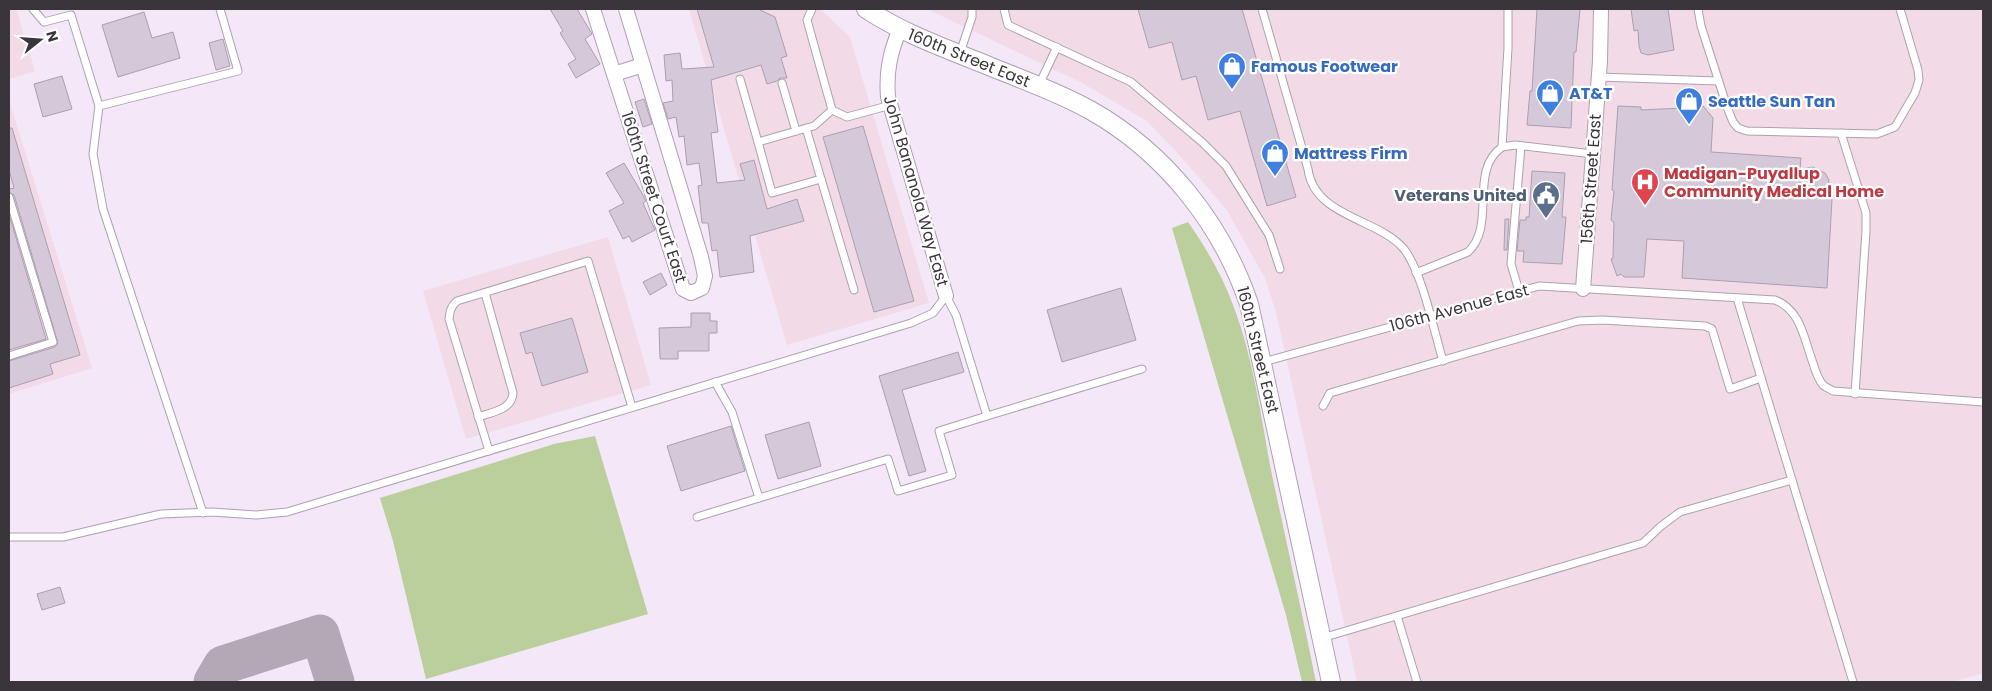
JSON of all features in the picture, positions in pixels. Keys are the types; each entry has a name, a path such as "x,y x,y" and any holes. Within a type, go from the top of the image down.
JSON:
{"street":[{"name":"160th Street Court East","path":"593,9 683,289 691,293 702,288 705,276 701,257 626,9"},
{"name":"160th Street East","path":"866,9 900,29 1039,86 1090,110 1151,153 1178,181 1220,240 1239,275 1249,304 1331,682"},
{"name":"156th Street East","path":"1583,289 1599,77 1601,9"},
{"name":"John Bananola Way East","path":"900,29 891,50 887,68 888,91 946,296"},
{"path":"614,74 643,65"}],"lane":[{"path":"33,9 44,22 71,15 99,106 94,154 103,209 203,513"},
{"path":"99,106 238,72 220,9"},
{"path":"812,9 807,20 832,110 847,117 891,105"},
{"path":"960,54 972,17 972,9"},
{"path":"1004,9 1008,25 1130,82 1203,143 1226,166 1270,235 1280,268"},
{"path":"1262,9 1309,177 1318,192 1328,203 1390,237 1404,249 1416,272 1443,361"},
{"path":"1502,147 1508,48 1508,9"},
{"path":"1698,9 1701,26 1718,81 1733,122 1738,128 1747,131 1877,134 1895,127 1916,93 1919,80 1918,70 1900,9"},
{"path":"1039,86 1057,47"},
{"path":"1599,77 1718,81"},
{"path":"740,79 772,193 821,179"},
{"path":"782,84 796,131"},
{"path":"758,142 814,126 832,110"},
{"path":"806,128 854,290"},
{"path":"1841,133 1866,213 1854,394 1983,402"},
{"path":"1416,272 1456,258 1475,246 1479,235 1486,170 1491,157 1502,147 1521,146 1593,154"},
{"path":"1519,292 1511,264 1521,146"},
{"path":"9,197 53,342 9,356"},
{"path":"488,451 449,319 450,310 457,301 588,261 632,407"},
{"name":"106th Avenue East","path":"1263,362 1539,286 1774,300 1784,303 1791,309 1799,322 1816,373 1823,384 1833,391 1854,394"},
{"path":"478,416 507,407 513,393 485,293"},
{"path":"9,537 63,537 161,514 203,513 256,516 287,512 911,323 933,313 946,296 956,315 987,416"},
{"path":"1737,298 1853,682"},
{"path":"1323,406 1330,393 1578,322 1602,320 1706,326 1712,329 1730,389 1761,378"},
{"path":"697,517 888,459 898,491 952,474 939,431 1142,369"},
{"path":"715,382 732,412 759,498"},
{"path":"1322,638 1643,543 1680,512 1792,480"},
{"path":"1397,616 1418,682"}],"shaded area":[{"path":"9,9 16,9 35,71 9,79"},
{"path":"689,9 820,9 850,37 929,303 787,345"},
{"path":"927,9 1983,9 1983,673 1953,682 1357,682 1276,312 1265,278 1226,209 1147,121 1082,83"},
{"path":"9,100 92,368 9,394"},
{"path":"608,237 651,385 466,439 423,291"}],"green space":[{"path":"1188,222 1219,272 1233,305 1246,346 1316,682 1302,682 1286,615 1172,228"},
{"path":"595,436 648,614 426,679 393,541 380,498 554,444"}],"building":[{"path":"550,9 577,9 592,34 585,39 600,64 576,78 568,64 576,59 560,33 563,31"},
{"path":"697,9 758,9 775,17 787,56 781,58 787,78 780,78 767,84 761,65 711,80 718,132 711,133 717,183 745,180 740,164 754,160 767,209 797,199 804,221 750,236 754,272 720,277 717,250 712,251 708,223 702,223 698,186 702,185 699,163 687,165 684,136 679,137 676,117 668,119 663,103 673,101 672,80 666,81 664,55 680,53 682,69 714,67"},
{"path":"1138,9 1242,9 1296,197 1267,206 1240,111 1208,120 1196,76 1182,80 1172,42 1149,48"},
{"path":"1537,9 1580,9 1576,52 1574,52 1571,128 1527,125 1530,91 1532,91"},
{"path":"1631,9 1668,9 1674,50 1648,55 1641,53 1638,30 1634,31"},
{"path":"144,12 152,38 173,32 180,58 118,77 102,25"},
{"path":"223,39 230,66 216,70 209,43"},
{"path":"62,76 72,109 43,117 34,84"},
{"path":"644,99 652,124 643,127 635,102"},
{"path":"1684,105 1703,106 1713,118 1711,152 1801,158 1800,169 1813,167 1825,173 1829,180 1827,197 1832,199 1827,288 1682,278 1684,241 1647,239 1644,277 1624,277 1621,274 1617,276 1611,259 1613,258 1614,222 1611,220 1618,106 1641,107 1641,110 1683,108"},
{"path":"863,126 914,301 874,312 823,137"},
{"path":"9,128 12,128 80,355 50,364 53,374 9,388 9,361 55,347 58,343 14,195 9,192 9,189 14,188 9,170"},
{"path":"624,163 646,201 643,203 655,230 632,242 629,236 623,239 609,211 624,203 606,173"},
{"path":"1532,171 1565,173 1562,217 1566,217 1562,264 1523,262 1524,251 1517,251 1520,220 1526,220 1526,217 1529,217"},
{"path":"9,214 46,339 9,350"},
{"path":"1505,219 1509,219 1507,250 1504,250"},
{"path":"661,273 667,285 650,295 643,282"},
{"path":"1121,288 1136,340 1062,362 1047,310"},
{"path":"691,313 710,313 710,321 717,321 717,333 709,333 709,351 678,351 678,359 660,359 659,328 691,327"},
{"path":"572,318 588,372 542,386 532,352 526,354 520,333"},
{"path":"958,352 964,372 902,390 926,471 909,476 879,376"},
{"path":"809,422 821,466 778,479 765,435"},
{"path":"731,426 745,471 681,491 667,446"},
{"path":"60,587 65,603 42,610 37,594"}],"taxiway":[{"path":"213,682 223,665 320,634 335,682"}],"place":[{"name":"Famous Footwear","path":"1232,90"},
{"name":"AT&T","path":"1550,117"},
{"name":"Seattle Sun Tan","path":"1689,125"},
{"name":"Mattress Firm","path":"1275,177"},
{"name":"Madigan-Puyallup Community Medical Home","path":"1645,206"},
{"name":"Veterans United","path":"1546,219"}]}
